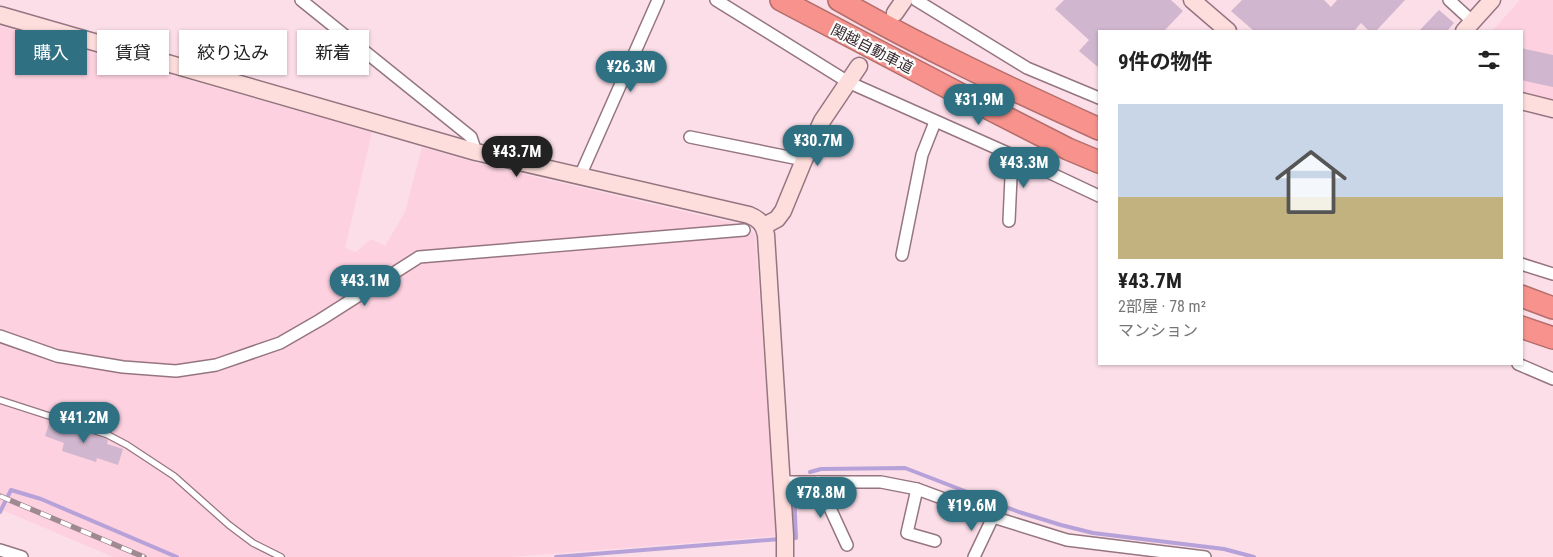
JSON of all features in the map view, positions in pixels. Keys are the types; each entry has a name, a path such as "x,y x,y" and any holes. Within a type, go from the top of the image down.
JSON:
{"highway":[{"name":"関越自動車道","path":"781,0 985,106 1098,162"},
{"name":"関越自動車道","path":"839,0 877,22 994,81 1098,129"},
{"path":"1523,297 1553,308"},
{"path":"1523,328 1553,338"}],"street":[{"path":"301,0 471,136 476,152"},
{"path":"580,176 658,0"},
{"path":"716,0 848,82 1098,196"},
{"path":"916,0 1028,68 1098,98"},
{"path":"1192,0 1227,30"},
{"path":"1449,0 1468,26 1492,0"},
{"path":"0,15 476,152 749,215 758,219 764,226 766,235 785,545"},
{"path":"764,226 777,219 783,211 822,121 859,66"},
{"path":"1523,102 1553,109"},
{"path":"902,256 922,155 936,122"},
{"path":"690,137 804,160"},
{"path":"1009,221 1012,155"},
{"path":"0,336 56,356 123,367 176,371 216,364 280,343 419,257 744,230"},
{"path":"1523,265 1553,274"},
{"path":"1520,365 1553,379"},
{"path":"782,482 880,482 917,489 993,518 1067,540 1205,557"},
{"path":"818,482 847,545"},
{"path":"917,489 907,533 936,541"},
{"path":"974,557 993,518"},
{"path":"0,550 22,557"}],"lane":[{"path":"0,400 108,435 127,445 174,476 229,525 253,543 281,557"}],"shaded area":[{"path":"1520,0 1553,0 1553,102 1523,94 1523,30 1493,30"},
{"path":"0,26 15,30 15,75 87,75 87,51 97,54 97,75 169,74 372,132 345,248 356,252 371,239 385,246 405,212 422,147 484,165 746,226 755,234 777,536 510,557 113,557 0,509"}],"building":[{"path":"1064,0 1171,0 1183,11 1165,30 1098,30 1098,67 1079,51 1089,40 1055,9"},
{"path":"1242,0 1324,0 1331,7 1337,0 1405,0 1377,30 1368,30 1361,23 1355,30 1253,30 1231,11"},
{"path":"1439,10 1454,23 1448,30 1420,30"},
{"path":"1523,48 1553,55 1553,87 1523,80"},
{"path":"50,421 106,439 108,440 107,444 123,449 118,465 97,458 96,462 62,451 64,443 45,436"}],"waterway":[{"path":"810,472 821,469 905,468 1019,512 1061,525 1093,533 1224,549 1254,557"},
{"path":"0,512 11,490 41,499 177,557"},
{"path":"790,538 796,538 794,493"},
{"path":"556,557 780,539"}],"railway":[{"path":"0,496 144,557"}]}
